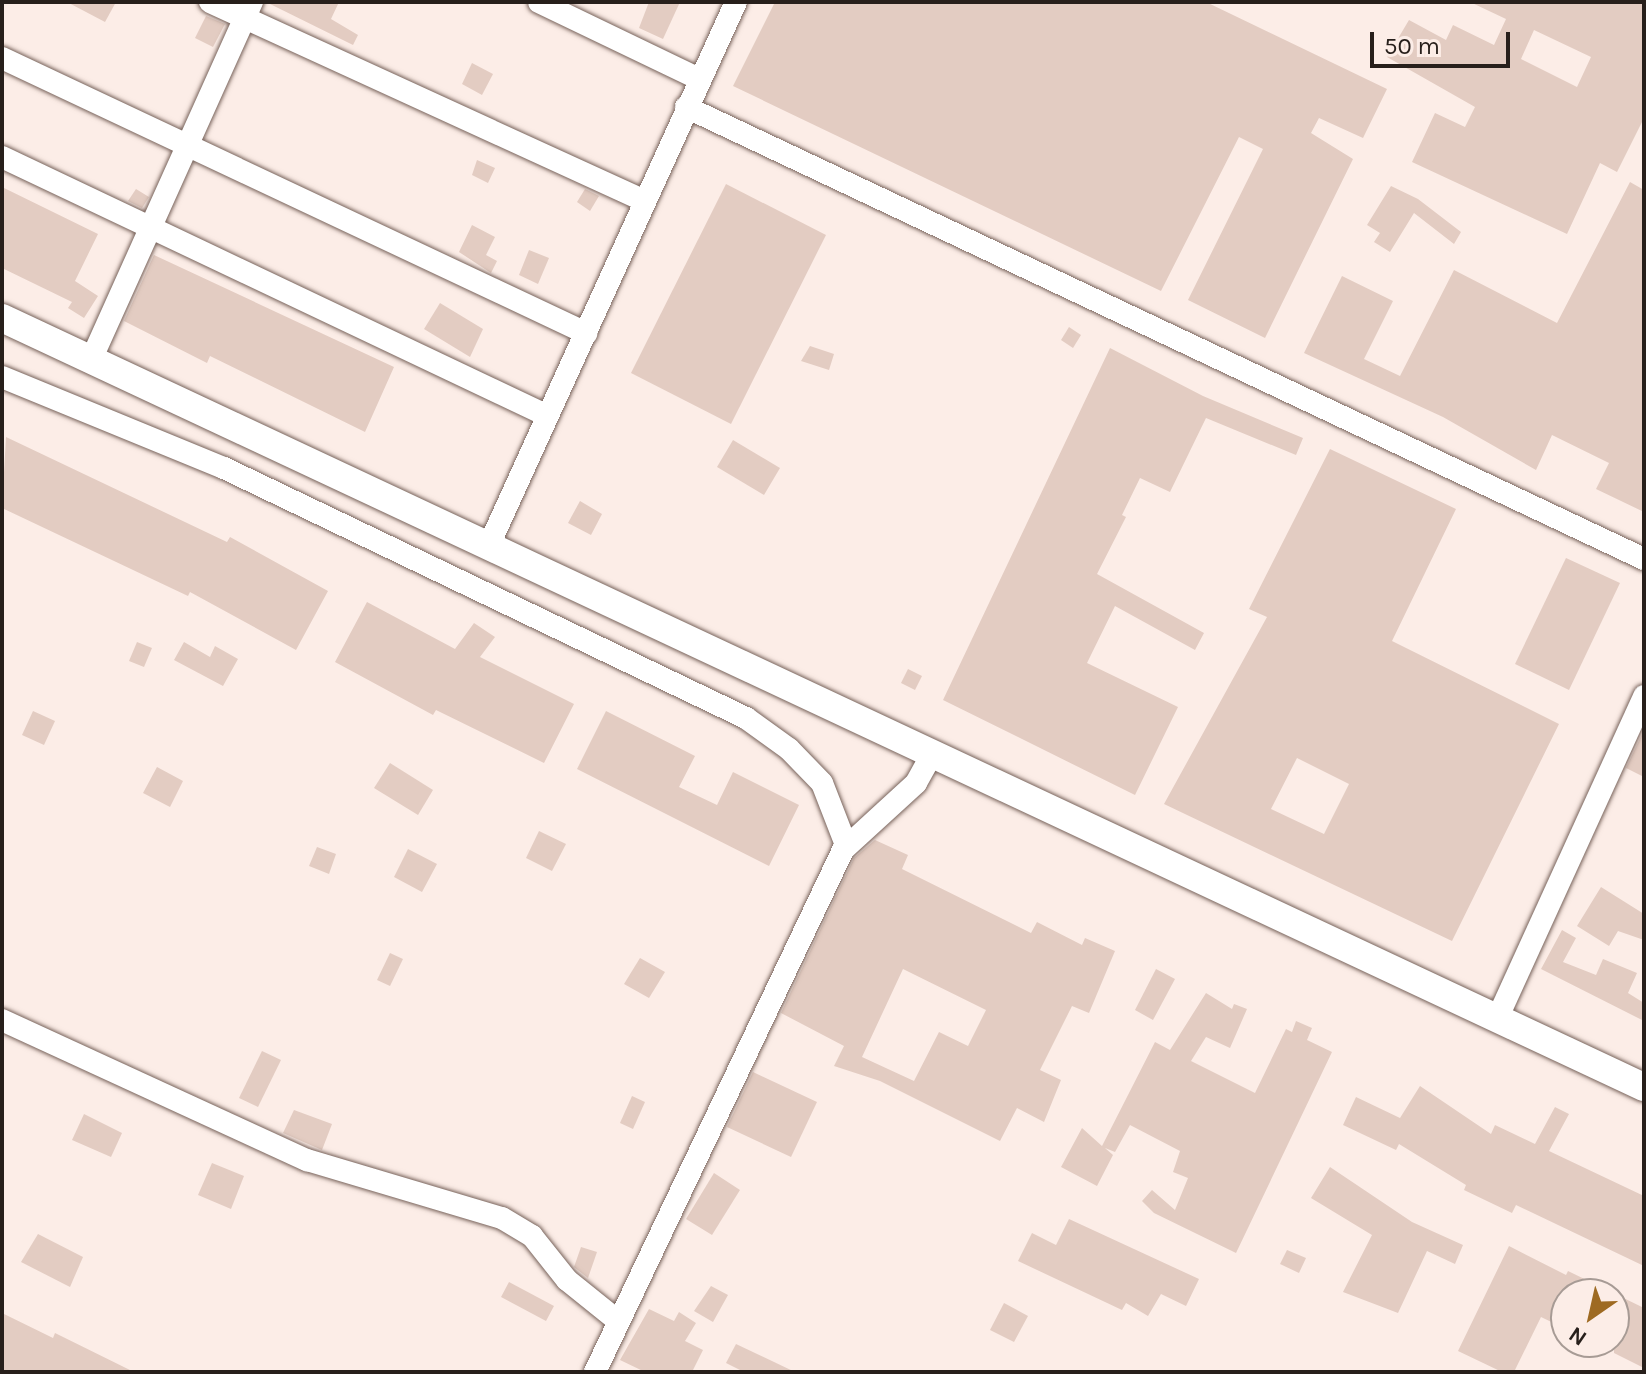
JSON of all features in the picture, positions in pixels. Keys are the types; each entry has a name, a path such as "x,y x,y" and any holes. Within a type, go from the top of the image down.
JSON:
{"street":[{"path":"210,2 248,10 644,201"},
{"path":"539,2 699,79"},
{"path":"490,543 736,2"},
{"path":"91,360 248,10"},
{"path":"2,58 586,333"},
{"path":"686,107 1644,559"},
{"path":"2,157 548,416"},
{"path":"2,318 490,543 1644,1087"},
{"path":"2,377 210,461 746,718 789,749 822,783 846,845"},
{"path":"1497,1019 1644,696"},
{"path":"595,1372 846,845 916,783 932,754"},
{"path":"2,1020 307,1160 502,1218 532,1236 567,1280 618,1321"}],"building":[{"path":"67,2 116,2 105,22"},
{"path":"266,2 339,2 331,19 358,35 353,45"},
{"path":"649,2 680,2 663,39 639,28"},
{"path":"775,2 1206,2 1387,89 1363,138 1319,118 1311,133 1353,159 1265,338 1188,300 1263,149 1239,137 1161,291 733,86"},
{"path":"1470,2 1644,2 1644,118 1617,172 1600,163 1567,234 1412,162 1435,113 1465,127 1475,107 1387,57 1409,20 1446,40 1453,25 1494,45 1506,19","holes":["1534,30 1591,57 1577,87 1521,59"]},
{"path":"206,16 225,24 213,47 195,38"},
{"path":"472,63 493,74 482,95 462,84"},
{"path":"477,160 495,168 488,183 472,175"},
{"path":"1630,182 1644,190 1644,512 1596,489 1609,463 1552,435 1536,470 1443,417 1304,353 1342,276 1393,301 1364,359 1400,376 1454,270 1557,323"},
{"path":"726,184 826,235 731,424 631,373"},
{"path":"1391,186 1418,199 1461,232 1454,244 1414,213 1390,252 1374,242 1380,233 1367,225"},
{"path":"2,187 98,234 75,281 98,296 84,318 68,308 72,302 2,268"},
{"path":"136,189 149,197 142,208 128,201"},
{"path":"585,189 599,196 590,211 577,202"},
{"path":"472,225 495,237 486,255 497,261 491,273 459,252"},
{"path":"529,250 549,258 538,284 519,275"},
{"path":"154,255 394,367 365,432 210,356 207,363 124,321"},
{"path":"440,303 483,329 470,357 424,329"},
{"path":"1069,327 1081,335 1073,348 1061,340"},
{"path":"810,346 834,354 829,370 801,361"},
{"path":"1110,348 1203,396 1303,438 1296,455 1206,418 1170,492 1140,478 1122,515 1126,517 1097,574 1204,633 1195,650 1115,606 1087,663 1178,707 1135,795 943,700"},
{"path":"6,437 227,542 230,537 328,591 296,650 190,592 188,596 2,508"},
{"path":"733,440 780,468 764,495 717,467"},
{"path":"1330,449 1456,509 1392,641 1559,724 1452,941 1164,804 1267,617 1249,609","holes":["1297,758 1349,784 1324,834 1271,809"]},
{"path":"580,501 602,514 591,535 568,523"},
{"path":"1566,558 1620,583 1569,690 1515,664"},
{"path":"367,602 455,649 474,623 495,637 480,657 574,704 544,763 436,710 433,715 335,662"},
{"path":"137,642 152,648 144,667 129,661"},
{"path":"184,642 210,657 215,646 238,659 223,686 174,660"},
{"path":"908,669 922,676 915,690 901,683"},
{"path":"33,711 55,721 44,745 22,735"},
{"path":"606,711 695,756 679,787 717,805 733,772 799,805 769,866 577,769"},
{"path":"1644,730 1644,777 1626,768"},
{"path":"390,763 433,790 418,815 374,788"},
{"path":"157,767 183,781 170,807 143,793"},
{"path":"539,831 566,844 552,871 526,858"},
{"path":"875,840 908,855 902,869 1031,933 1037,922 1082,945 1085,938 1115,951 1089,1013 1072,1006 1040,1070 1061,1080 1044,1122 1017,1108 1000,1141 880,1081 834,1066 844,1046 781,1013 854,858","holes":["903,969 986,1010 968,1046 939,1032 914,1081 862,1057"]},
{"path":"317,847 336,854 329,874 309,866"},
{"path":"408,849 437,864 422,892 394,877"},
{"path":"1601,887 1644,914 1644,940 1618,931 1609,946 1577,926"},
{"path":"1562,930 1576,938 1563,962 1596,975 1603,959 1637,973 1628,993 1644,1003 1644,1021 1541,969"},
{"path":"390,953 403,959 390,986 377,980"},
{"path":"640,958 665,972 649,998 624,984"},
{"path":"1156,969 1175,979 1153,1020 1135,1010"},
{"path":"1206,993 1232,1009 1234,1004 1247,1009 1230,1048 1206,1037 1191,1061 1255,1093 1286,1029 1292,1032 1296,1021 1312,1028 1307,1040 1332,1052 1236,1253 1154,1213 1142,1201 1152,1190 1175,1210 1188,1178 1173,1172 1180,1151 1130,1125 1115,1152 1105,1148 1113,1155 1097,1186 1061,1167 1082,1128 1102,1146 1155,1042 1170,1050"},
{"path":"262,1051 281,1060 258,1107 239,1098"},
{"path":"753,1072 817,1102 791,1157 727,1127"},
{"path":"1420,1086 1491,1134 1495,1125 1535,1144 1555,1107 1569,1114 1549,1151 1644,1196 1644,1266 1516,1205 1512,1213 1464,1190 1466,1185 1399,1144 1396,1150 1343,1125 1356,1097 1400,1118"},
{"path":"632,1096 645,1102 633,1129 620,1123"},
{"path":"294,1110 332,1124 322,1150 283,1133"},
{"path":"84,1114 122,1133 111,1157 72,1140"},
{"path":"212,1163 244,1176 231,1209 198,1195"},
{"path":"1330,1167 1412,1222 1463,1245 1455,1264 1427,1251 1398,1313 1343,1292 1372,1235 1311,1198"},
{"path":"714,1173 740,1190 712,1235 686,1219"},
{"path":"1069,1219 1199,1279 1186,1306 1161,1294 1148,1316 1126,1303 1122,1310 1018,1261 1032,1233 1056,1245"},
{"path":"38,1234 83,1257 70,1287 21,1262"},
{"path":"1509,1246 1566,1275 1568,1271 1582,1278 1550,1278 1550,1321 1541,1317 1514,1372 1502,1372 1458,1351"},
{"path":"581,1247 597,1252 588,1278 574,1267"},
{"path":"1287,1250 1306,1258 1299,1273 1280,1264"},
{"path":"509,1282 554,1306 546,1321 501,1297"},
{"path":"711,1286 728,1295 713,1322 694,1311"},
{"path":"1630,1301 1644,1308 1644,1368 1624,1358 1630,1358"},
{"path":"1004,1303 1028,1316 1014,1342 990,1330"},
{"path":"649,1309 674,1321 679,1312 696,1323 685,1341 703,1350 692,1372 645,1372 620,1360"},
{"path":"2,1313 53,1338 55,1333 134,1372 2,1372"},
{"path":"736,1344 795,1372 744,1372 726,1363"}]}
